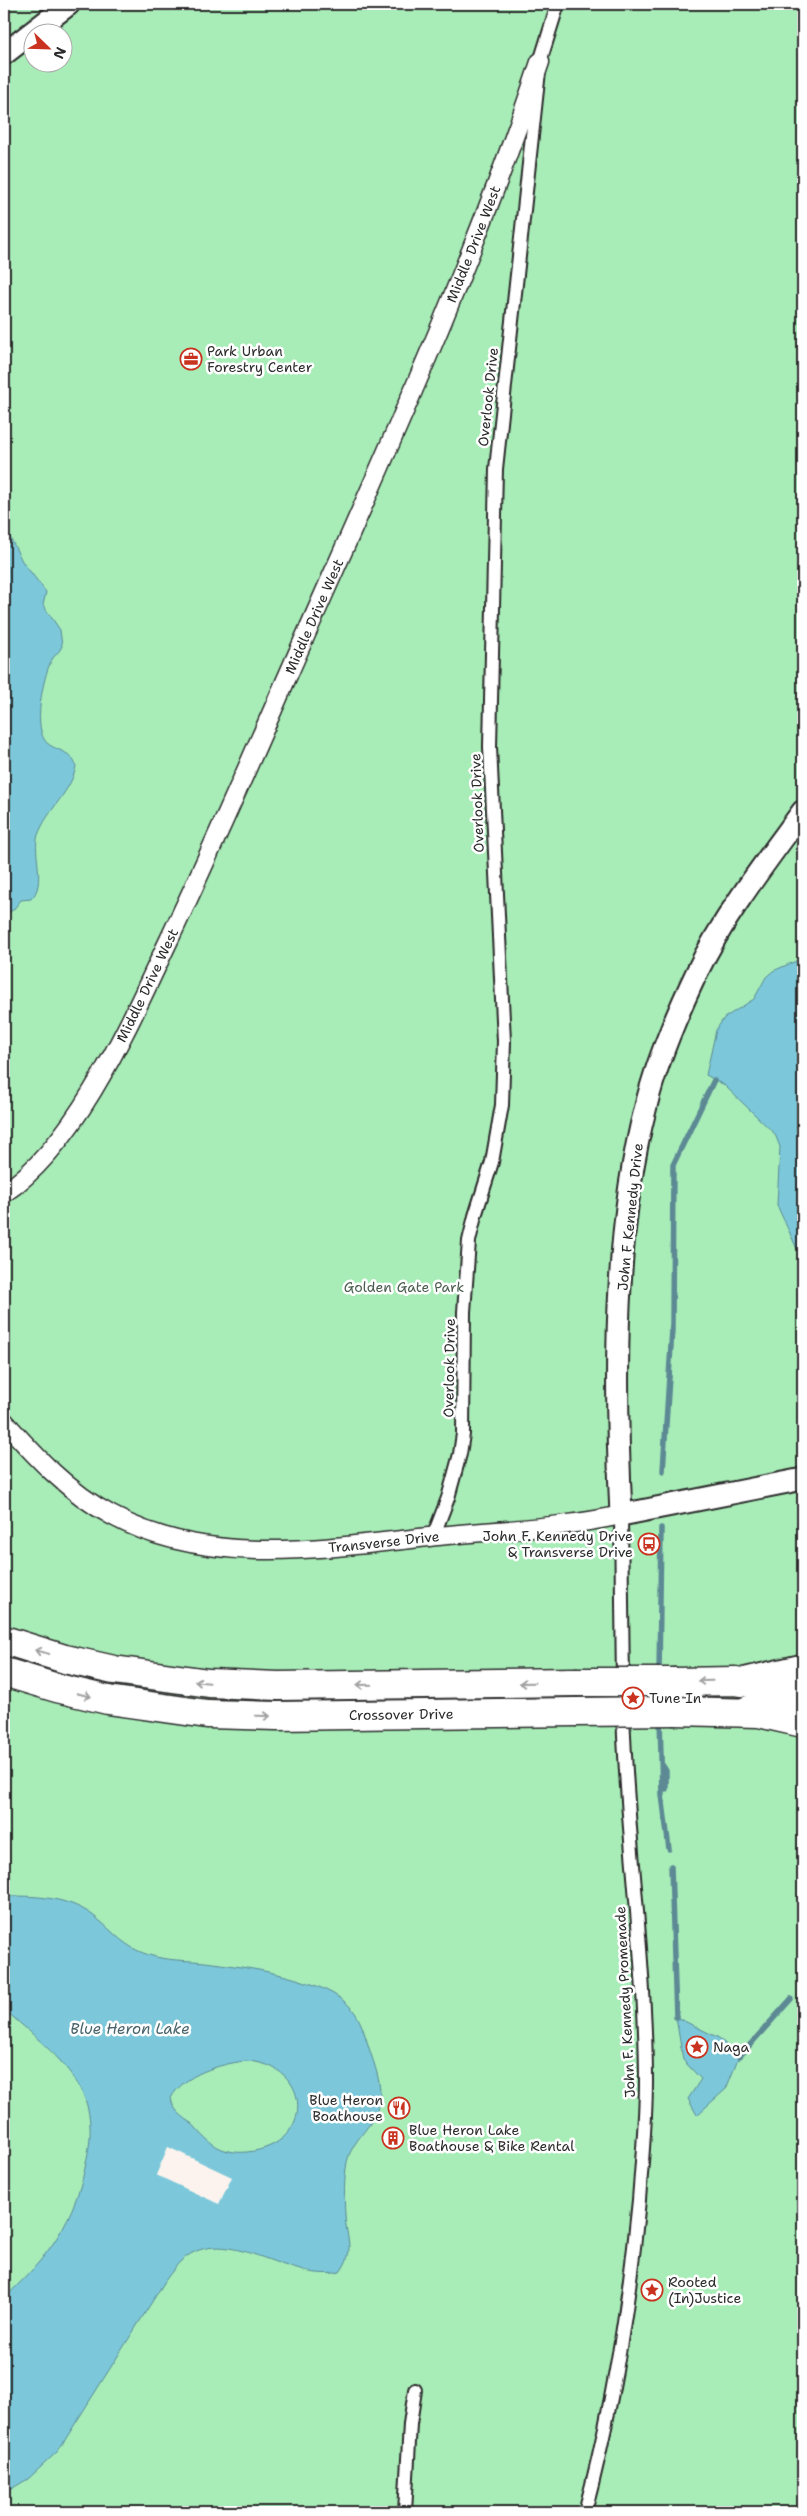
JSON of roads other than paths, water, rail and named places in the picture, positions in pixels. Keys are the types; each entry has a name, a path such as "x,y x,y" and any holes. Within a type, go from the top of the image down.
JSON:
{"highway":[{"path":"4,1640 65,1659 114,1670 209,1683 278,1686 735,1681 803,1690"},
{"name":"Crossover Drive","path":"4,1672 99,1698 207,1714 277,1716 734,1711"},
{"path":"734,1711 768,1715 803,1723"}],"main road":[{"path":"735,1681 763,1678 803,1667"},
{"name":"Crossover Drive","path":"734,1711 764,1707 803,1698"}],"street":[{"path":"4,54 69,4"},
{"name":"Middle Drive West","path":"4,1193 30,1173 68,1128 119,1040 163,952 241,782 409,400 488,208 540,62 558,4"},
{"name":"Overlook Drive","path":"433,1537 448,1498 460,1454 463,1434 464,1312 469,1241 492,1162 502,1105 504,1041 490,747 496,477 502,405 540,62"},
{"name":"John F Kennedy Drive","path":"621,1516 618,1384 622,1277 631,1180 646,1104 682,1004 715,937 738,900 803,811"},
{"name":"Transverse Drive","path":"4,1421 47,1467 88,1501 128,1524 169,1538 213,1547 265,1549 344,1546 578,1523 803,1479"},
{"name":"John F. Kennedy Promenade","path":"585,2512 609,2407 627,2301 636,2232 646,2092 645,2033 624,1734 621,1516"},
{"path":"405,2512 410,2424 415,2390"}],"water":[{"path":"4,525 22,561 46,592 43,605 60,630 62,646 51,661 42,691 40,727 47,743 68,754 76,766 70,784 47,817 38,835 39,877 36,893 31,899 21,900 13,910 4,915"},
{"path":"803,958 803,1262 777,1205 780,1147 775,1134 724,1085 706,1075 716,1030 724,1018 754,999 766,977 773,971"},
{"name":"Blue Heron Lake","path":"4,1896 58,1900 88,1912 130,1947 149,1955 241,1967 284,1975 324,1989 341,1999 353,2010 358,2018 377,2075 380,2096 377,2111 353,2147 347,2162 344,2202 349,2251 340,2272 320,2273 299,2270 238,2250 219,2247 200,2250 182,2260 167,2278 58,2451 28,2479 4,2493 4,2298 47,2252 68,2218 82,2180 89,2149 90,2123 84,2096 65,2066 4,2009","holes":["245,2061 267,2065 284,2075 294,2089 298,2105 295,2121 286,2135 270,2146 247,2152 232,2152 219,2148 178,2112 172,2103 171,2098 177,2090 204,2072"]},
{"path":"676,2017 719,2038 739,2057 726,2089 697,2115 688,2099 701,2079 683,2060"}],"waterway":[{"path":"663,1471 672,1330 673,1165 714,1080"},
{"path":"659,1675 661,1528"},
{"path":"660,1717 662,1795 669,1849"},
{"path":"663,1766 666,1771 666,1789"},
{"path":"671,1866 676,2017"},
{"path":"739,2057 791,1999"}],"place":[{"name":"Park Urban Forestry Center","path":"191,359"},
{"name":"John F. Kennedy Drive & Transverse Drive","path":"649,1544"},
{"name":"Tune In","path":"633,1698"},
{"name":"Naga","path":"697,2047"},
{"name":"Blue Heron Boathouse","path":"399,2108"},
{"name":"Blue Heron Lake Boathouse & Bike Rental","path":"393,2138"},
{"name":"Rooted (In)Justice","path":"652,2290"}],"park label":[{"name":"Golden Gate Park","path":"404,1287"}]}
